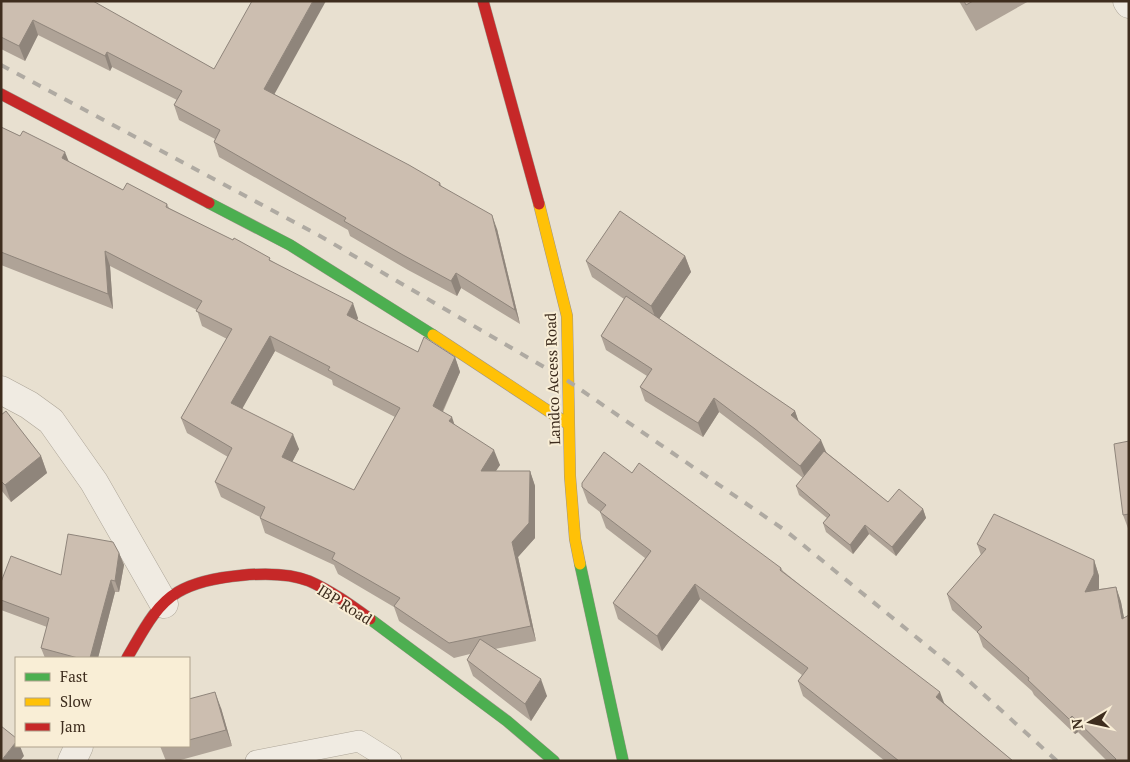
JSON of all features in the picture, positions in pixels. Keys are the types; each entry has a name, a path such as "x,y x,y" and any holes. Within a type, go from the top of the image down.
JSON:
{"street":[{"name":"Landco Access Road","path":"483,1 553,253 568,316 568,424 575,539 623,761"},
{"path":"1,94 290,246 393,309 568,424"},
{"path":"1,390 29,405 51,421 94,482 164,604"},
{"name":"IBP Road","path":"128,657 154,614 178,592 216,579 270,573 308,581 367,617 507,721 554,761"},
{"path":"72,761 79,747"}],"lane":[{"path":"256,761 359,741 391,761"}],"building":[{"path":"1,1 93,1 214,69 252,1 313,1 264,89 409,165 440,183 439,185 492,215 515,310 456,273 451,281 403,255 344,221 346,218 214,142 220,130 174,105 182,91 107,52 105,56 33,20 19,46 1,37"},
{"path":"964,1 973,1 966,5"},
{"path":"1,127 20,136 23,131 65,152 62,158 123,190 127,183 167,204 166,207 233,240 234,238 270,258 269,260 353,303 347,315 418,352 424,337 455,357 433,406 452,417 449,421 494,450 481,471 530,471 529,523 512,542 531,626 449,643 394,606 400,598 332,559 335,553 260,518 265,507 215,482 232,448 181,418 232,329 196,311 202,301 105,251 108,294 1,252","holes":["270,336 330,367 328,370 400,408 354,490 282,457 293,434 231,403"]},
{"path":"620,211 685,256 651,306 586,261"},
{"path":"626,296 795,411 791,415 821,440 800,466 714,398 698,423 640,387 652,369 601,336"},
{"path":"6,411 41,456 5,485 1,481 1,415"},
{"path":"1129,441 1129,514 1123,515 1114,444"},
{"path":"824,451 888,502 899,489 923,509 892,547 865,525 850,545 823,523 830,515 796,486"},
{"path":"604,452 632,473 639,463 781,568 780,570 940,692 936,697 1013,761 899,761 798,681 808,668 695,584 657,636 613,603 651,551 600,512 606,505 582,487 582,483"},
{"path":"994,514 1094,560 1094,574 1085,592 1116,587 1122,619 1129,615 1129,761 1115,761 1116,759 1072,716 1069,719 1028,680 1029,678 977,632 982,627 947,594 986,549 977,544"},
{"path":"68,534 113,542 119,553 115,581 111,580 90,657 74,657 41,648 49,618 1,600 1,582 11,556 61,575"},
{"path":"480,639 541,679 525,704 467,660"},
{"path":"215,692 226,730 190,740 190,699"},
{"path":"1,726 15,737 15,743 1,761"}],"railway":[{"path":"1,65 320,236 568,381 786,531 959,672 1057,761"}],"traffic: fast":[{"path":"209,203 290,245 433,335"},
{"path":"580,564 623,761"},
{"path":"370,619 507,721 554,761"}],"traffic: slow":[{"path":"539,204 567,316 570,476 575,539 580,564"},
{"path":"433,335 568,424"}],"traffic: jam":[{"path":"483,1 539,204"},
{"path":"1,94 209,203"},
{"path":"128,657 155,613 169,598 191,586 206,581 242,575 279,575 309,581 341,598 370,619"}]}
